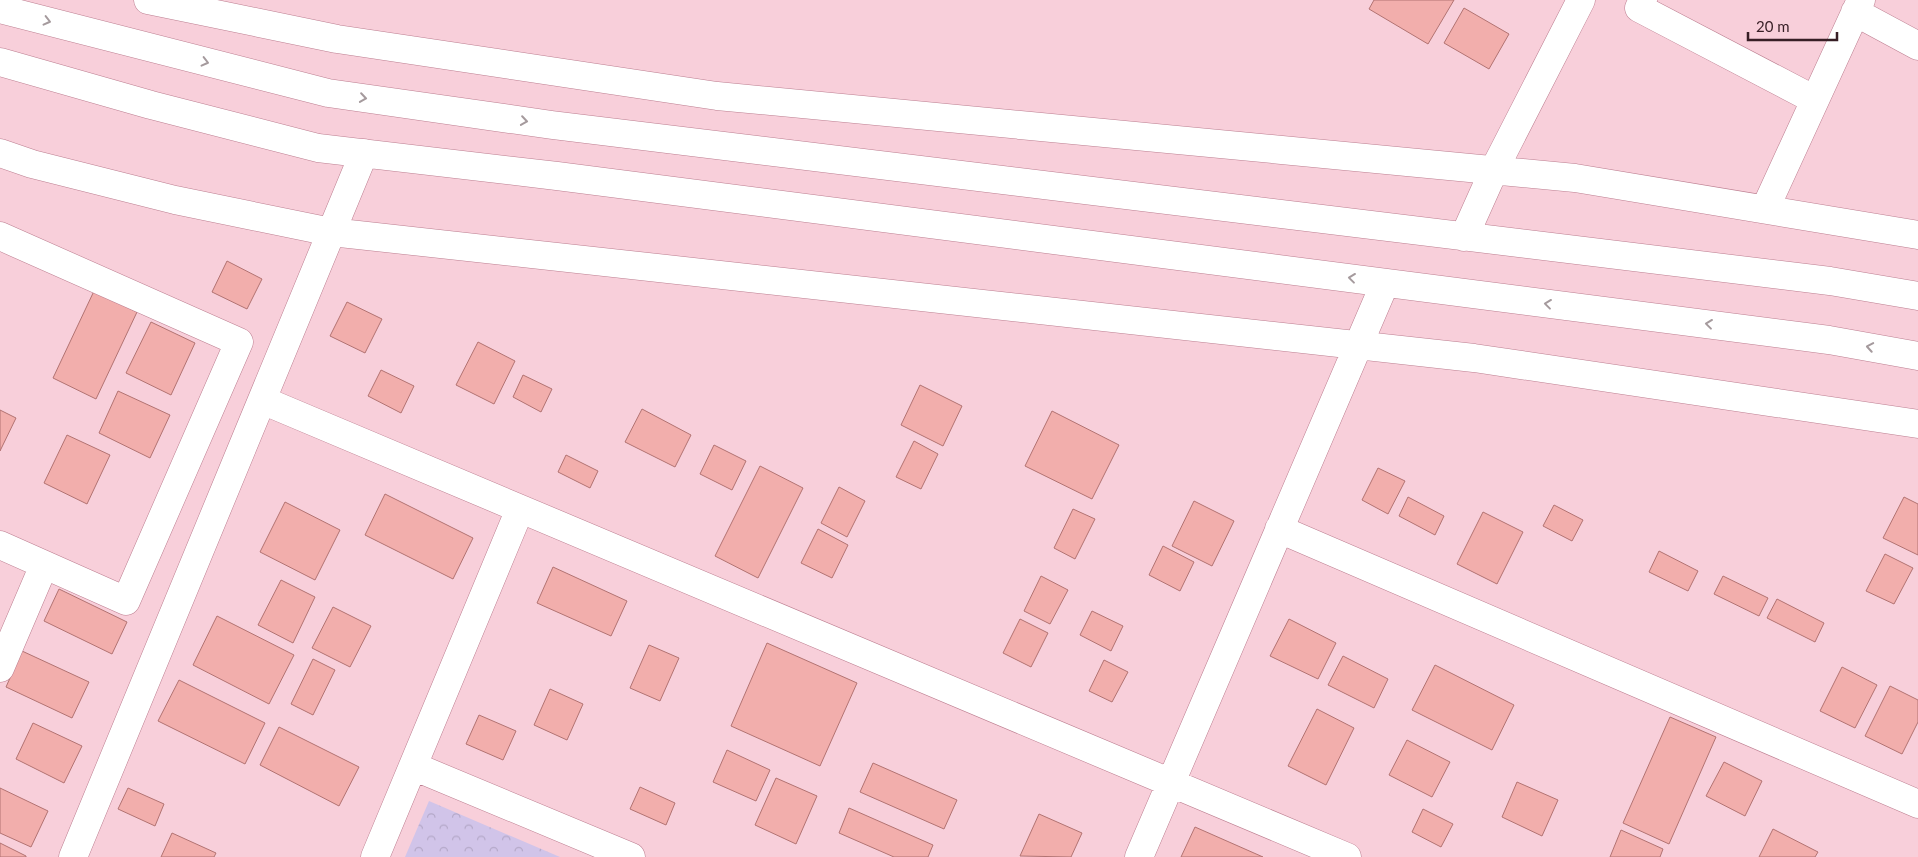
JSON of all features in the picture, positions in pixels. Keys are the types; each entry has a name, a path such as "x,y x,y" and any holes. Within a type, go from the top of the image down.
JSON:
{"street":[{"path":"148,0 337,39 717,96 1575,178 1918,235"},
{"path":"1464,237 1494,170 1581,0"},
{"path":"1643,0 1639,8 1815,100"},
{"path":"1765,209 1858,6 1918,46"},
{"path":"0,9 328,93 552,125 1830,281 1918,296"},
{"path":"0,62 151,105 318,148 557,176 1385,282 1828,340 1918,356"},
{"path":"0,153 32,164 175,200 331,232 1474,358 1918,424"},
{"path":"73,857 364,153"},
{"path":"0,236 239,342 126,601 0,545"},
{"path":"1139,857 1385,282"},
{"path":"262,400 1347,857"},
{"path":"375,857 520,509"},
{"path":"1279,529 1918,804"},
{"path":"0,668 44,565"},
{"path":"413,766 631,857"}],"green space":[{"path":"429,801 560,857 405,857"}],"building":[{"path":"1374,0 1454,0 1428,44 1369,9"},
{"path":"1464,8 1509,34 1489,69 1444,43"},
{"path":"227,261 262,279 247,309 212,292"},
{"path":"94,291 137,312 96,399 53,378"},
{"path":"347,302 382,319 365,353 330,336"},
{"path":"151,322 195,343 171,395 126,373"},
{"path":"478,342 515,361 494,404 456,385"},
{"path":"381,370 414,386 401,413 368,396"},
{"path":"523,375 552,389 541,412 513,397"},
{"path":"920,385 962,406 943,446 901,425"},
{"path":"118,391 170,415 150,458 99,433"},
{"path":"642,409 691,435 675,467 625,442"},
{"path":"0,410 16,418 0,451"},
{"path":"1052,411 1119,445 1092,499 1025,466"},
{"path":"67,435 110,455 87,504 44,483"},
{"path":"914,441 938,454 921,489 896,477"},
{"path":"714,445 746,461 732,490 700,474"},
{"path":"566,455 598,471 590,488 558,472"},
{"path":"760,466 803,488 758,578 715,556"},
{"path":"1378,468 1405,481 1388,514 1362,500"},
{"path":"839,487 865,501 847,537 821,523"},
{"path":"385,494 473,538 453,579 365,535"},
{"path":"1408,497 1444,516 1435,535 1399,516"},
{"path":"1904,497 1918,504 1918,555 1883,538"},
{"path":"1194,501 1234,521 1212,566 1172,546"},
{"path":"285,502 340,530 315,580 260,552"},
{"path":"1554,505 1583,520 1572,541 1543,526"},
{"path":"1073,509 1095,519 1075,559 1054,548"},
{"path":"1483,512 1523,532 1497,584 1457,564"},
{"path":"818,529 848,545 832,578 801,563"},
{"path":"1163,546 1194,562 1180,591 1149,575"},
{"path":"1659,551 1698,571 1688,591 1649,572"},
{"path":"1885,554 1913,568 1894,604 1866,591"},
{"path":"553,567 627,601 611,636 537,603"},
{"path":"1041,576 1068,590 1050,624 1024,611"},
{"path":"1723,576 1768,598 1759,616 1714,594"},
{"path":"281,580 315,597 293,643 258,625"},
{"path":"59,589 127,622 112,654 44,621"},
{"path":"1777,599 1824,623 1815,642 1767,618"},
{"path":"333,607 371,626 350,667 312,648"},
{"path":"1092,611 1123,626 1111,651 1080,635"},
{"path":"217,616 294,655 269,704 193,665"},
{"path":"1020,619 1048,633 1031,667 1003,653"},
{"path":"1289,619 1336,643 1318,679 1270,656"},
{"path":"767,643 857,683 820,766 731,726"},
{"path":"649,645 679,658 660,701 630,688"},
{"path":"22,651 89,682 72,718 6,687"},
{"path":"1343,656 1388,679 1374,708 1328,685"},
{"path":"313,659 335,670 313,715 291,704"},
{"path":"1104,660 1128,672 1112,702 1089,691"},
{"path":"1435,665 1514,705 1492,750 1412,710"},
{"path":"1842,667 1877,685 1855,728 1820,711"},
{"path":"179,680 265,723 245,764 158,721"},
{"path":"1890,686 1918,700 1918,722 1902,754 1865,736"},
{"path":"550,689 583,704 567,740 534,725"},
{"path":"1317,709 1354,728 1326,785 1288,766"},
{"path":"479,715 516,731 503,760 466,744"},
{"path":"1670,717 1716,737 1669,844 1623,823"},
{"path":"33,723 82,746 64,783 16,759"},
{"path":"279,727 359,767 339,806 260,765"},
{"path":"1407,740 1450,762 1432,797 1389,775"},
{"path":"727,750 770,770 756,801 713,782"},
{"path":"1724,762 1762,781 1745,816 1706,796"},
{"path":"873,763 957,800 944,829 860,792"},
{"path":"776,778 817,796 796,844 755,825"},
{"path":"1517,782 1558,800 1542,836 1502,817"},
{"path":"640,787 675,803 666,825 630,809"},
{"path":"0,788 48,811 31,847 0,833"},
{"path":"128,788 164,804 155,826 118,809"},
{"path":"849,808 933,845 928,857 894,857 839,833"},
{"path":"1423,809 1453,824 1441,847 1412,832"},
{"path":"1039,814 1082,833 1071,857 1020,856"},
{"path":"1195,827 1263,857 1181,857"},
{"path":"1773,829 1818,852 1815,857 1759,857"},
{"path":"1621,830 1663,849 1660,857 1610,857"},
{"path":"172,833 216,853 214,857 161,857"},
{"path":"0,843 26,856 26,857 0,857"}]}
